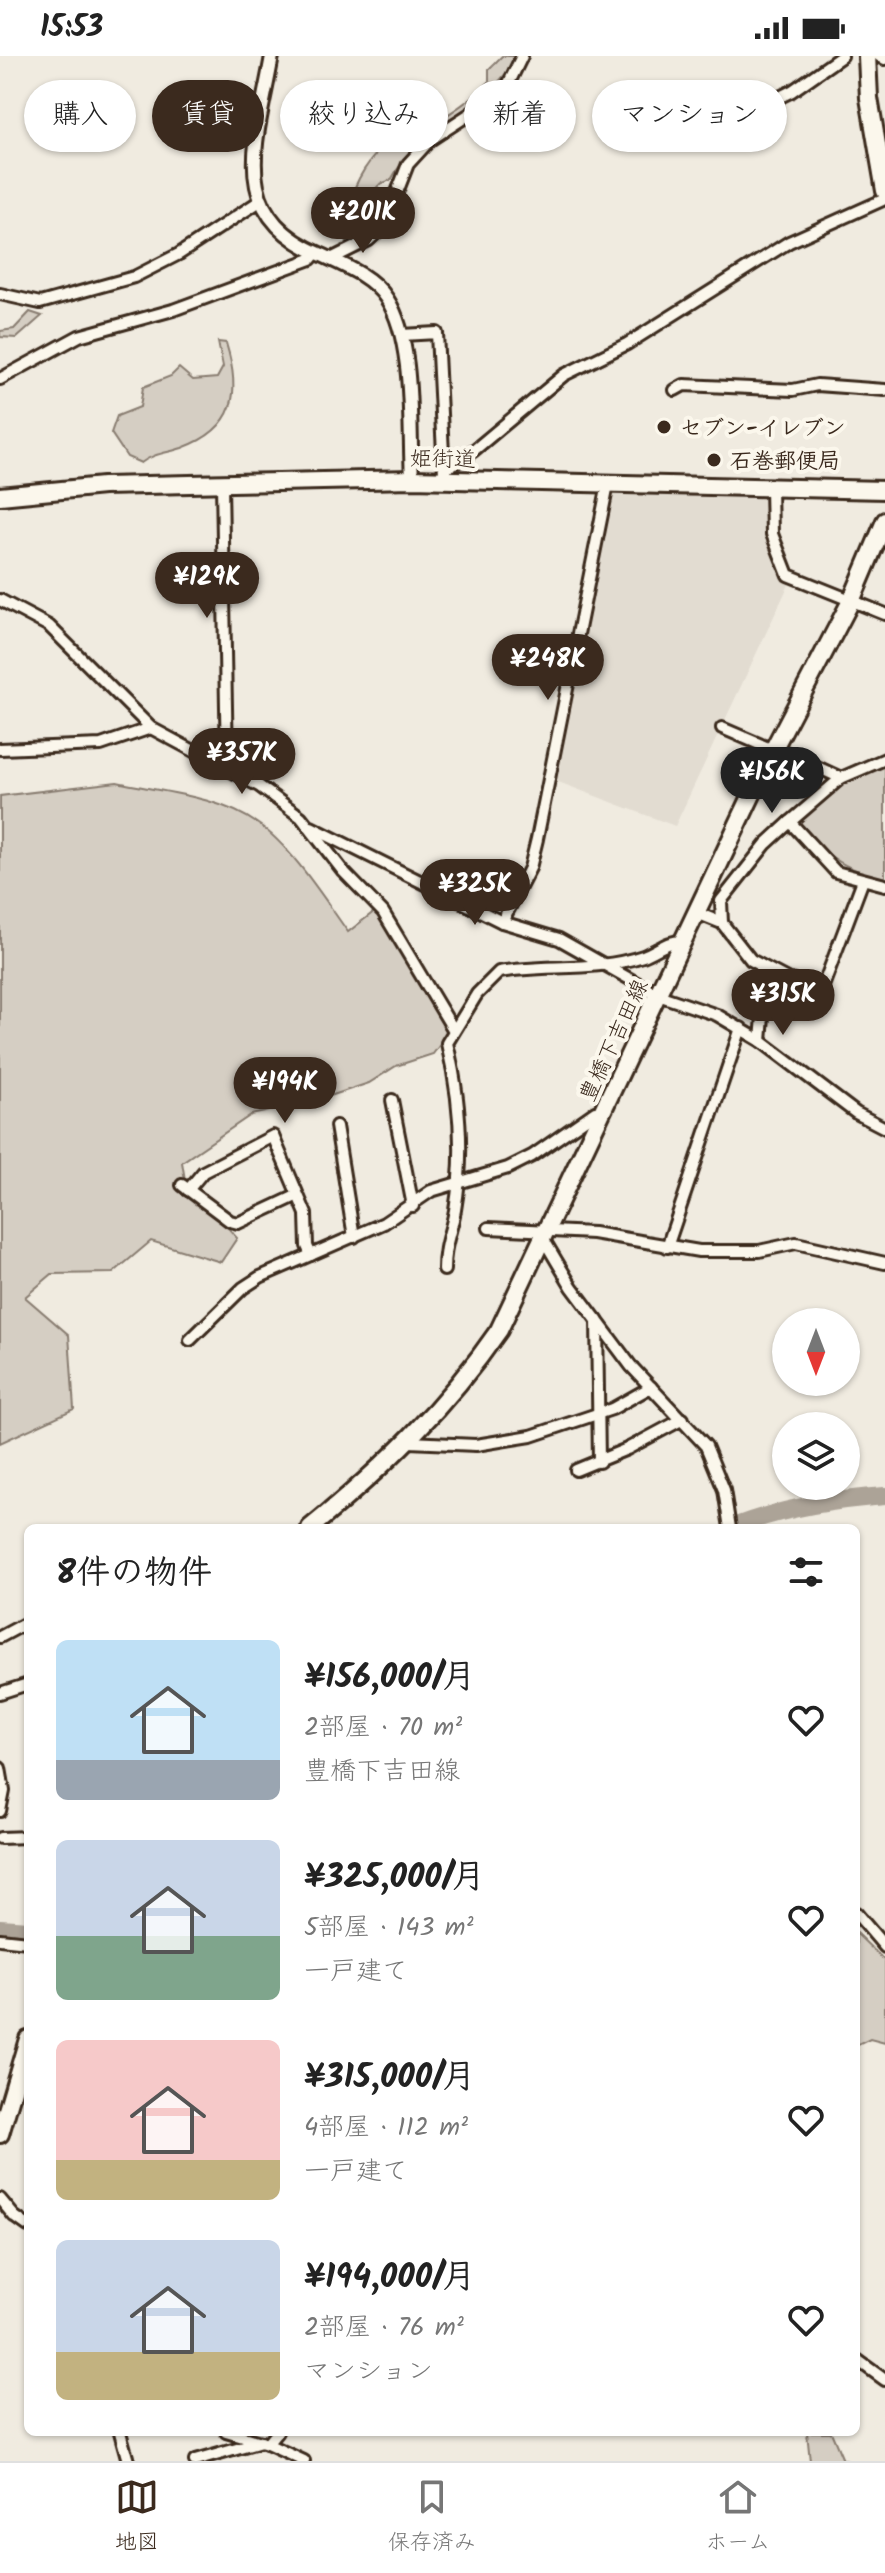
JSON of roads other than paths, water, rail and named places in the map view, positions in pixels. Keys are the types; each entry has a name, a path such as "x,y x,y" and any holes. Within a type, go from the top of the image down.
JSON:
{"main road":[{"path":"867,56 885,191"},
{"name":"姫街道","path":"0,496 103,486 412,479 444,475 608,484 885,490"},
{"name":"豊橋下吉田線","path":"315,1524 409,1442 472,1370 499,1330 774,748 852,599 885,521"},
{"path":"0,2134 5,2100 24,2050"}],"street":[{"path":"272,56 256,161 260,201 273,224 285,236 370,280 386,297 402,335 412,479"},
{"path":"331,259 376,234 384,226 408,164 430,140 505,91 522,56"},
{"path":"787,93 842,56"},
{"path":"879,56 885,59"},
{"path":"444,475 564,375 627,344 789,242 885,199"},
{"path":"0,294 40,303 134,277 179,254 260,201"},
{"path":"0,379 79,336 173,310 311,259 316,253"},
{"path":"402,335 437,333 444,475"},
{"path":"675,390 684,385 793,390 817,385 885,390"},
{"path":"222,484 227,763 224,766"},
{"path":"502,922 530,868 534,853 608,484"},
{"path":"771,488 772,534 788,575 885,614"},
{"path":"0,600 49,626 151,728 274,795 311,827 502,922 559,939 658,995 717,1015 761,1041 840,1102 885,1128"},
{"path":"0,749 101,745 151,728"},
{"path":"722,728 841,778"},
{"path":"722,923 721,901 766,844 841,778 885,760"},
{"path":"790,822 836,872 885,885"},
{"path":"311,827 311,832 343,871 383,912 453,1029"},
{"path":"697,913 722,923 751,960 787,979 822,989 863,880"},
{"path":"444,1270 444,1243 455,1210 461,1114 447,1043 453,1029 499,972 607,965 643,956 674,940 683,941"},
{"path":"760,965 764,1004 761,1041"},
{"path":"667,1247 741,1028"},
{"path":"392,1100 413,1206"},
{"path":"190,1340 243,1288 354,1237 413,1206 431,1191 458,1180 508,1168 543,1150 595,1112 603,1115"},
{"path":"873,1122 885,1117"},
{"path":"336,1126 354,1237"},
{"path":"296,1196 238,1223 230,1221 185,1188 203,1172 273,1136 306,1214 307,1246 311,1255"},
{"path":"489,1228 546,1235 593,1233 667,1247 759,1251 796,1243 885,1263"},
{"path":"546,1235 567,1279 631,1366 706,1446 719,1473 729,1524"},
{"path":"597,1320 599,1462"},
{"path":"409,1442 488,1444 556,1429 596,1415 651,1387"},
{"path":"576,1470 599,1462 683,1419"},
{"path":"0,1637 24,1624"},
{"path":"0,1693 24,1685"},
{"path":"0,1768 4,1791 0,1811"},
{"path":"0,1838 24,1837"},
{"path":"860,1918 885,1947"},
{"path":"0,1939 24,1942"},
{"path":"0,2199 24,2223"},
{"path":"860,2362 885,2380"},
{"path":"121,2436 128,2461"},
{"path":"240,2436 304,2461"},
{"path":"195,2461 264,2443 272,2436"}],"waterway":[{"path":"742,1524 806,1506 885,1496"},
{"path":"0,1928 24,1930"}],"place":[{"name":"セブン-イレブン","path":"664,427"},
{"name":"石巻郵便局","path":"714,460"}]}
